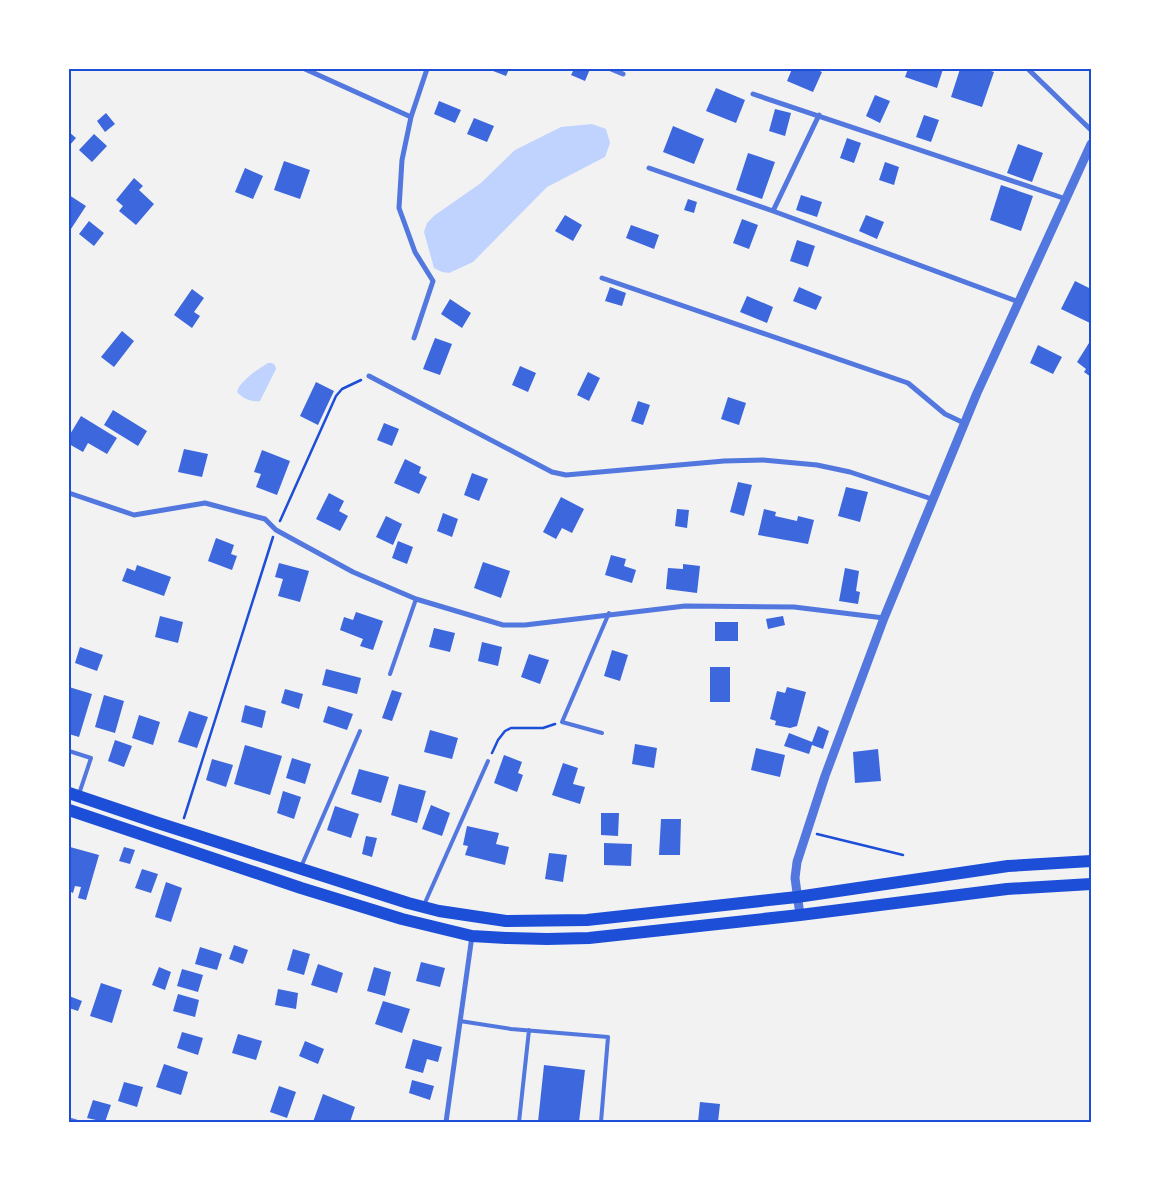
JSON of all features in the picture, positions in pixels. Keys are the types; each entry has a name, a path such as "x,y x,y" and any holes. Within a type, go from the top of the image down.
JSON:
{"main road":[{"path":"73,794 300,869 424,907 468,916 506,920 587,920 797,897 1008,866 1091,861"},
{"path":"69,810 347,902 411,922 472,936 547,940 589,938 800,915 1006,889 1091,884"}],"street":[{"path":"305,69 411,117"},
{"path":"414,338 433,281 414,252 399,208 402,160 411,117 426,69"},
{"path":"611,69 623,74"},
{"path":"1028,69 1091,130"},
{"path":"754,94 1066,199"},
{"path":"773,211 819,115"},
{"path":"800,915 795,878 797,862 806,832 884,618 964,424 1091,144"},
{"path":"649,168 773,211 1019,302"},
{"path":"602,278 908,383 945,414 964,424"},
{"path":"369,376 552,472 566,475 724,461 763,460 817,465 850,472 932,499"},
{"path":"69,493 134,515 205,503 265,519 276,530 353,572 416,600 503,625 685,606 794,607 884,618"},
{"path":"446,1122 472,936"},
{"path":"69,1120 76,1122"}],"lane":[{"path":"390,674 416,600"},
{"path":"602,733 562,722 609,613"},
{"path":"300,869 360,731"},
{"path":"69,750 91,758 73,794"},
{"path":"424,907 488,761"},
{"path":"460,1021 529,1030 608,1037 601,1122"},
{"path":"519,1122 529,1030"}],"path":[{"path":"184,820 276,530 336,396 342,389 369,376"},
{"path":"488,761 498,740 505,731 511,728 543,728 562,722"},
{"path":"806,832 903,855"}],"water":[{"path":"592,124 606,129 610,143 605,157 547,187 473,262 449,273 434,268 424,232 427,223 435,215 481,183 515,150 561,127"},
{"path":"268,363 275,365 276,369 260,401 242,397 237,392 245,380"}],"building":[{"path":"488,69 509,69 506,76"},
{"path":"574,69 590,69 585,81 571,75"},
{"path":"792,69 815,69 822,72 813,92 787,81"},
{"path":"908,69 943,69 937,88 905,77"},
{"path":"960,69 985,69 994,72 982,107 951,97"},
{"path":"716,88 745,100 736,123 706,111"},
{"path":"875,95 890,101 880,123 866,116"},
{"path":"439,101 461,110 455,123 434,114"},
{"path":"775,109 791,113 785,136 769,131"},
{"path":"106,113 115,124 105,132 97,121"},
{"path":"924,115 939,120 931,142 916,137"},
{"path":"474,118 494,126 487,142 467,134"},
{"path":"673,126 704,139 694,164 663,152"},
{"path":"69,132 76,138 69,146"},
{"path":"94,134 107,146 92,162 79,150"},
{"path":"847,138 861,143 854,163 840,158"},
{"path":"1018,144 1043,153 1032,182 1007,173"},
{"path":"748,153 775,162 762,199 736,190"},
{"path":"284,161 310,170 300,199 274,190"},
{"path":"885,162 899,167 894,185 879,180"},
{"path":"245,168 263,176 253,199 235,192"},
{"path":"134,178 143,186 139,190 154,204 136,225 119,211 123,206 116,200"},
{"path":"1001,185 1033,196 1021,231 990,220"},
{"path":"69,195 86,206 69,232"},
{"path":"801,195 822,202 817,217 796,210"},
{"path":"688,199 697,202 694,213 684,210"},
{"path":"565,215 582,225 573,241 555,231"},
{"path":"866,215 884,222 877,239 859,231"},
{"path":"742,219 758,225 749,249 733,243"},
{"path":"89,221 104,233 94,246 79,234"},
{"path":"631,225 659,235 654,249 626,238"},
{"path":"797,240 815,246 808,267 790,261"},
{"path":"1075,281 1091,289 1090,323 1061,309"},
{"path":"610,287 626,293 622,306 605,301"},
{"path":"799,287 822,297 816,310 793,301"},
{"path":"192,289 204,298 194,312 200,316 192,328 174,315"},
{"path":"747,296 773,307 767,323 740,312"},
{"path":"450,299 471,313 462,328 441,314"},
{"path":"122,331 134,341 114,367 101,357"},
{"path":"435,338 452,344 440,375 423,369"},
{"path":"1089,343 1091,344 1091,377 1084,372 1086,369 1077,362"},
{"path":"1038,345 1062,357 1053,374 1030,363"},
{"path":"520,366 536,373 528,392 512,385"},
{"path":"588,372 600,378 589,401 577,395"},
{"path":"316,382 334,391 318,425 300,416"},
{"path":"728,397 746,403 739,425 721,419"},
{"path":"638,401 650,405 643,425 631,421"},
{"path":"113,410 147,431 138,446 104,425"},
{"path":"81,416 117,438 107,454 88,443 83,452 69,444 69,436"},
{"path":"384,423 399,429 392,446 377,440"},
{"path":"184,449 208,454 202,477 178,472"},
{"path":"262,450 290,461 277,495 256,487 261,474 254,472"},
{"path":"405,459 421,467 419,473 427,477 419,494 394,483"},
{"path":"472,473 488,479 479,501 464,495"},
{"path":"738,482 752,485 744,516 730,512"},
{"path":"846,487 868,492 860,522 838,516"},
{"path":"329,493 344,501 339,511 348,516 340,531 316,519"},
{"path":"561,497 584,509 572,533 562,528 556,539 543,532"},
{"path":"677,509 689,510 687,528 675,526"},
{"path":"764,509 776,512 775,516 797,521 798,516 814,520 808,544 758,535"},
{"path":"443,513 458,519 452,537 437,531"},
{"path":"386,516 402,524 393,545 376,537"},
{"path":"216,538 234,545 231,554 237,556 232,570 208,561"},
{"path":"398,541 413,547 407,564 392,558"},
{"path":"611,555 626,559 624,566 636,570 632,583 605,575"},
{"path":"483,562 510,571 501,598 474,588"},
{"path":"279,563 309,571 300,602 278,596 283,579 275,577"},
{"path":"683,564 700,566 697,593 666,589 668,568 683,569"},
{"path":"137,565 171,577 164,596 122,581 127,568 135,571"},
{"path":"845,568 859,571 856,591 860,592 858,604 839,601"},
{"path":"356,612 383,621 373,650 360,646 363,639 340,630 344,617 353,620"},
{"path":"160,616 183,622 178,643 155,637"},
{"path":"783,616 785,625 768,629 766,619"},
{"path":"715,622 738,622 738,641 715,641"},
{"path":"434,628 455,633 450,652 429,647"},
{"path":"482,642 502,647 498,666 478,661"},
{"path":"80,647 103,655 97,671 75,663"},
{"path":"612,650 628,655 620,681 604,676"},
{"path":"529,654 549,660 540,684 521,677"},
{"path":"710,667 730,667 730,702 710,702"},
{"path":"326,669 361,678 357,694 322,685"},
{"path":"69,687 92,694 79,737 69,734"},
{"path":"787,687 806,692 797,726 790,728 775,725 776,721 770,719 777,691 785,693"},
{"path":"285,689 303,694 299,709 281,703"},
{"path":"392,690 402,693 392,721 382,718"},
{"path":"104,695 124,701 115,733 95,727"},
{"path":"245,705 266,711 262,728 241,722"},
{"path":"328,706 353,714 347,730 323,722"},
{"path":"189,711 208,717 197,748 178,742"},
{"path":"139,715 160,722 153,745 132,738"},
{"path":"818,726 829,731 823,749 812,745 809,754 784,746 789,733 812,742"},
{"path":"430,730 458,738 452,759 424,752"},
{"path":"115,740 132,746 124,767 108,761"},
{"path":"635,744 657,748 654,768 632,764"},
{"path":"245,745 282,756 270,795 234,784"},
{"path":"756,748 785,755 780,777 751,770"},
{"path":"878,749 881,781 855,783 853,752"},
{"path":"504,755 522,762 518,773 523,775 517,792 494,783"},
{"path":"292,758 311,764 305,784 286,778"},
{"path":"212,759 233,765 226,787 206,780"},
{"path":"563,763 578,768 573,784 585,787 580,804 552,795"},
{"path":"359,769 389,777 381,803 351,794"},
{"path":"399,784 426,791 417,823 391,815"},
{"path":"283,791 301,797 294,819 277,813"},
{"path":"431,805 450,813 442,836 422,829"},
{"path":"335,806 359,814 351,838 327,830"},
{"path":"601,813 619,813 618,836 601,835"},
{"path":"661,819 681,819 680,855 659,855"},
{"path":"467,826 499,833 496,844 509,847 505,865 465,855 468,846 463,845"},
{"path":"366,836 377,838 372,857 362,854"},
{"path":"604,843 632,844 631,866 604,865"},
{"path":"70,847 99,855 86,900 78,898 81,887 75,886 73,893 69,891 71,870 69,870"},
{"path":"124,847 135,850 130,864 119,861"},
{"path":"549,853 567,855 563,882 545,879"},
{"path":"142,869 158,874 151,893 135,888"},
{"path":"166,882 182,888 171,922 155,917"},
{"path":"234,945 248,950 243,964 229,959"},
{"path":"200,947 222,954 217,970 195,964"},
{"path":"293,949 310,954 304,975 287,970"},
{"path":"421,962 445,968 440,987 416,981"},
{"path":"318,964 343,973 337,993 311,985"},
{"path":"159,967 171,972 165,990 152,985"},
{"path":"374,967 391,972 385,996 367,991"},
{"path":"182,969 203,975 198,992 177,986"},
{"path":"101,983 122,990 112,1023 90,1016"},
{"path":"278,989 298,993 296,1009 275,1005"},
{"path":"178,994 199,1000 195,1017 173,1011"},
{"path":"69,996 82,1001 78,1011 69,1008"},
{"path":"383,1001 410,1009 402,1033 375,1024"},
{"path":"182,1032 203,1038 198,1055 177,1048"},
{"path":"238,1034 262,1041 256,1060 232,1053"},
{"path":"413,1039 442,1047 438,1062 427,1059 423,1073 405,1068"},
{"path":"305,1041 324,1049 318,1064 299,1056"},
{"path":"164,1064 188,1072 181,1095 156,1087"},
{"path":"544,1065 585,1070 579,1122 538,1122"},
{"path":"412,1080 434,1086 430,1100 409,1093"},
{"path":"124,1082 143,1087 137,1107 118,1101"},
{"path":"279,1086 296,1092 287,1118 270,1112"},
{"path":"323,1094 355,1107 350,1122 313,1122"},
{"path":"93,1100 111,1105 105,1122 87,1118"},
{"path":"700,1102 720,1104 718,1122 698,1122"}]}
